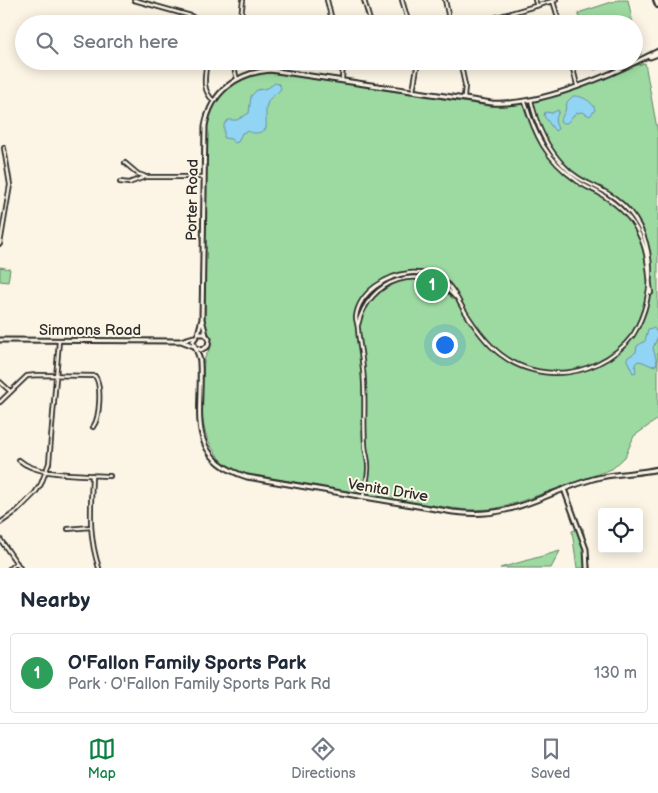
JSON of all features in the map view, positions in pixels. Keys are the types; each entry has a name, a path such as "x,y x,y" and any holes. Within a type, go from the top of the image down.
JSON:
{"main road":[{"path":"656,0 658,5"}],"street":[{"path":"134,0 187,15"},
{"path":"241,15 242,0"},
{"path":"327,0 331,15"},
{"path":"364,0 368,15"},
{"path":"402,0 406,15"},
{"path":"445,0 448,15"},
{"path":"535,0 537,6"},
{"path":"505,15 555,0 558,15"},
{"name":"Porter Road","path":"643,59 658,53"},
{"path":"206,70 205,91 214,101"},
{"path":"234,70 237,79"},
{"name":"Porter Road","path":"207,336 202,319 204,126 214,101 225,88 237,79 260,71 270,70 502,104 525,102 616,70"},
{"path":"342,80 343,70"},
{"path":"413,91 416,70"},
{"path":"462,70 465,85 464,98"},
{"path":"573,70 577,85"},
{"path":"363,497 368,465 364,446 365,394 356,316 368,293 380,283 401,274 420,273 437,278 453,290 458,302 480,335 499,354 525,368 558,373 574,372 594,365 620,350 640,325 647,311 653,290 653,262 649,246 636,219 617,200 574,176 563,166 542,133 531,100"},
{"path":"525,102 534,130 542,146 552,159 576,181 598,192 614,203 634,224 646,251 651,295"},
{"path":"0,244 10,185 4,148"},
{"path":"125,163 138,174 145,177"},
{"path":"120,182 129,183 145,177 203,177"},
{"name":"Porter Road","path":"196,335 202,319"},
{"path":"202,334 207,336 209,344 204,349 196,348 193,341 196,335 202,334"},
{"name":"Simmons Road","path":"0,340 180,341 196,335"},
{"path":"0,523 28,502 41,484 46,471 51,455 59,341"},
{"name":"Simmons Road","path":"180,341 196,348"},
{"name":"Venita Drive","path":"196,348 200,363"},
{"name":"Venita Drive","path":"204,349 200,363 200,431 207,449 219,464 236,474 247,477 453,512 482,514 509,510 594,478 658,469"},
{"path":"0,402 27,376 95,376 100,386 97,422 93,427"},
{"path":"0,382 10,391"},
{"path":"19,460 29,467 46,471 110,476"},
{"path":"92,475 91,528 93,548 100,568"},
{"path":"564,489 586,549 587,568"},
{"path":"68,529 91,528"},
{"path":"0,539 20,568"},
{"path":"10,568 17,564"}],"green space":[{"path":"618,0 628,0 631,15 579,15 578,13"},
{"path":"645,63 658,134 658,419 634,436 625,457 612,469 516,503 493,509 467,510 401,501 236,472 222,460 206,436 203,422 202,393 204,360 211,342 205,324 206,138 213,109 224,93 248,78 276,73 488,106 510,105 550,97 622,70 643,70 643,64"},
{"path":"0,267 10,269 8,282 0,281"},
{"path":"583,528 590,568 577,568 572,531"},
{"path":"560,551 551,568 500,568"}],"water":[{"path":"275,83 279,84 281,88 267,103 266,129 256,133 247,131 242,133 238,142 234,143 231,139 224,138 224,125 228,120 237,120 249,113 251,96 257,90 268,88"},
{"path":"573,96 587,100 595,110 590,116 582,112 576,113 567,123 561,123 560,121 567,102"},
{"path":"558,110 555,121 558,129 555,131 544,116 545,112 552,113"},
{"path":"648,329 655,329 658,336 653,348 657,362 656,365 652,366 638,361 635,364 636,372 633,373 627,358 636,352 637,346 645,341"}],"place":[{"name":"O'Fallon Family Sports Park","path":"432,285"}]}
